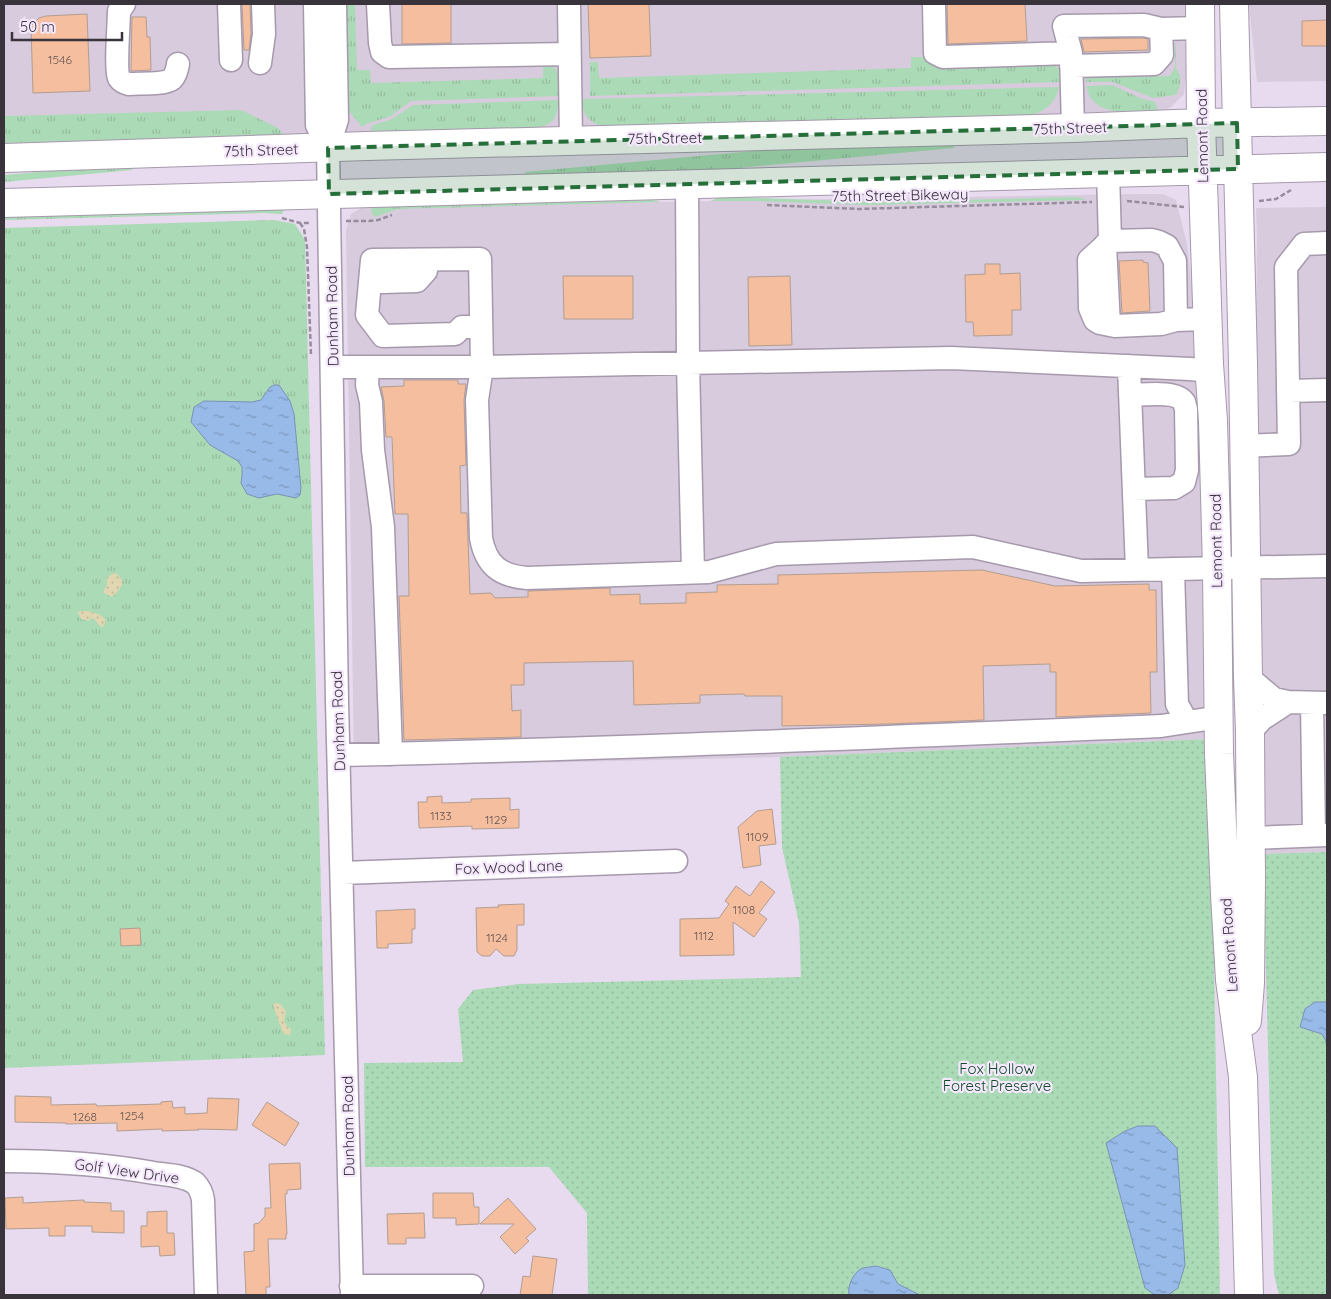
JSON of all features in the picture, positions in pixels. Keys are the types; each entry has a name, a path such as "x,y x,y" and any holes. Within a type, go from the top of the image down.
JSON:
{"main road":[{"name":"Lemont Road","path":"1234,4 1243,362 1251,838 1250,983 1243,1077"},
{"name":"Lemont Road","path":"1200,16 1207,319 1218,568 1219,718 1225,895 1230,970 1243,1077 1249,1295"},
{"name":"75th Street","path":"4,158 1201,123 1327,121"},
{"path":"4,203 1327,167"}],"street":[{"path":"124,4 119,10 118,64 120,78 129,84 164,82 172,79 178,64"},
{"path":"230,4 231,60"},
{"path":"260,63 264,34 263,4"},
{"path":"315,4 317,125 328,148"},
{"path":"328,148 337,120 334,4"},
{"path":"378,4 380,43 382,52 389,57 570,54"},
{"path":"569,4 571,141"},
{"path":"934,4 935,53 943,57 1154,64 1162,55 1161,29"},
{"path":"1073,128 1071,60 1064,26 1144,24 1161,29 1200,16"},
{"name":"Dunham Road","path":"328,148 351,1290"},
{"path":"1108,172 1105,246 1105,324 1114,326 1161,324 1176,320 1207,319"},
{"path":"687,184 688,363 693,572"},
{"path":"1105,246 1152,240 1167,246 1175,261 1176,320"},
{"path":"1243,446 1289,444 1286,267 1304,244 1327,243"},
{"path":"472,327 455,334 383,336 367,315 372,260 480,259 472,327 482,367 477,400 481,538 484,551 491,563 501,571 514,577 709,572 776,554 973,547 1081,571 1327,566"},
{"path":"447,260 440,271 426,271 415,267 394,268 387,273 380,301 380,316 389,325 451,324 472,327"},
{"path":"332,368 951,358 1210,371"},
{"path":"1129,366 1138,570"},
{"path":"368,367 367,385 372,402 373,450 383,526 391,754"},
{"path":"1288,392 1327,390"},
{"path":"1130,395 1175,395 1184,402 1186,409 1187,470 1184,482 1174,488 1134,489"},
{"path":"1173,569 1177,704 1187,722"},
{"path":"1248,677 1274,699 1288,702 1320,703 1321,835 1251,838"},
{"path":"1250,732 1262,719 1288,702"},
{"path":"339,755 721,744 1161,726 1219,718"},
{"name":"Fox Wood Lane","path":"342,873 676,861"},
{"name":"Golf View Drive","path":"4,1160 71,1162 131,1169 183,1178 197,1185 203,1200 206,1295"},
{"path":"351,1290 472,1286"}],"path":[{"path":"1262,201 1276,199 1296,189"},
{"path":"1132,201 1183,207"},
{"name":"75th Street Bikeway","path":"766,205 858,209 1087,202"},
{"path":"347,221 378,220 395,214"},
{"path":"276,217 300,223 311,223"}],"highlighted area":[{"path":"1237,123 1238,169 329,194 328,148"}],"shaded area":[{"path":"4,4 1185,4 1186,74 1184,94 1171,107 1162,111 4,145"},
{"path":"1249,4 1327,4 1327,81 1257,82"},
{"path":"1163,194 1176,200 1187,244 1203,391 1210,739 780,757 354,767 346,231 351,214 363,207"},
{"path":"1327,207 1327,852 1263,854 1255,426 1256,208"}],"green space":[{"path":"342,4 355,4 357,70 370,70 371,83 543,78 543,67 549,66 554,67 558,75 559,96 411,101 391,116 362,127 348,110"},
{"path":"1175,43 1176,68 1180,75 1180,86 1176,95 1153,98 1113,82 1086,82 1087,77 1090,75 1105,75 1107,77 1170,76 1175,67"},
{"path":"911,57 925,57 930,64 936,66 1053,64 1059,69 1060,82 590,96 590,62 598,62 599,78 911,68"},
{"path":"1112,85 1140,98 1155,102 1158,111 1121,112 1103,108 1090,97 1086,86"},
{"path":"1059,87 1056,97 1050,105 1032,115 604,127 587,117 583,110 581,99"},
{"path":"559,100 557,113 552,121 544,126 532,129 379,133 370,130 373,125 392,119 413,105"},
{"path":"241,110 278,128 284,135 4,143 4,116"},
{"path":"954,145 954,148 716,170 525,175 525,172 764,150"},
{"path":"131,167 132,170 4,182 4,175 71,169"},
{"path":"1078,197 1086,200 865,205 710,201 718,198 874,202"},
{"path":"652,200 661,202 398,209 375,217 372,214 371,207"},
{"path":"284,209 282,214 4,220 4,217"},
{"path":"274,220 295,224 305,240 325,1055 4,1068 4,228"},
{"name":"Fox Hollow Forest Preserve","path":"1210,739 1220,1295 588,1295 587,1213 549,1167 365,1167 364,1063 463,1062 458,1009 473,990 519,984 801,977 799,923 782,847 780,757"},
{"path":"1327,852 1327,1295 1279,1295 1274,1274 1263,854"}],"sand":[{"path":"113,573 117,574 123,581 112,597 104,593 104,590 107,585 107,578"},
{"path":"78,612 94,612 100,615 105,619 103,627 94,619 91,618 89,621 81,619"},
{"path":"275,1003 280,1004 286,1011 284,1021 291,1029 290,1035 284,1034 273,1005"}],"water":[{"path":"279,385 290,401 294,414 301,488 300,495 296,498 277,494 259,498 247,494 241,483 242,467 238,461 210,445 191,422 194,407 204,401 252,402 261,400 270,387"},
{"path":"1315,1002 1327,1002 1327,1053 1326,1041 1322,1034 1300,1027 1305,1009"},
{"path":"1138,1126 1155,1126 1177,1148 1185,1265 1178,1288 1168,1295 1155,1295 1145,1288 1106,1143 1125,1131"},
{"path":"876,1266 890,1270 898,1284 920,1295 849,1295 850,1283 854,1275 863,1268"}],"building":[{"path":"242,4 250,4 251,33 249,50 244,50"},
{"path":"402,4 451,4 451,43 402,44"},
{"path":"588,4 649,4 651,56 590,58"},
{"path":"947,4 1025,4 1027,41 948,44"},
{"path":"87,14 90,91 33,93 31,26 39,18 46,16"},
{"path":"132,17 146,17 147,37 150,37 151,70 131,71"},
{"path":"1327,20 1327,46 1302,46 1302,21"},
{"path":"1081,39 1148,39 1148,50 1084,52"},
{"path":"1143,260 1143,262 1148,263 1150,311 1122,313 1119,261"},
{"path":"985,264 1000,264 1000,274 1020,273 1021,310 1012,310 1012,335 974,336 973,322 966,322 965,275 985,274"},
{"path":"563,276 633,276 633,319 564,319"},
{"path":"790,276 792,345 749,346 748,277"},
{"path":"404,380 458,380 458,384 466,384 464,400 466,465 460,466 461,513 467,513 470,594 491,593 495,598 528,597 528,591 610,588 610,595 640,594 640,604 686,603 686,593 717,592 717,585 778,584 778,575 982,570 1055,586 1149,584 1149,590 1156,590 1157,672 1150,672 1151,713 1056,717 1056,672 1050,672 1050,664 983,666 984,720 782,726 782,696 745,696 744,694 700,695 700,703 634,705 633,661 524,663 524,685 511,685 512,711 521,710 521,737 404,740 399,596 409,596 408,514 395,514 392,437 386,437 384,401 381,387 404,386"},
{"path":"442,796 442,803 471,802 471,799 510,798 510,810 519,809 519,828 472,829 472,826 419,828 418,802 427,802 427,797"},
{"path":"772,809 776,844 759,846 761,865 743,868 738,827 757,811"},
{"path":"761,881 775,892 759,913 767,919 754,937 733,922 734,955 680,956 680,919 719,918 729,904 725,901 736,886 750,896"},
{"path":"524,904 524,925 517,925 517,950 514,956 504,956 496,949 490,956 482,956 477,952 476,908"},
{"path":"415,909 415,929 412,929 412,943 388,944 388,948 377,948 376,911"},
{"path":"140,928 141,945 121,946 120,929"},
{"path":"15,1096 51,1097 51,1105 161,1104 161,1102 172,1101 173,1108 185,1107 185,1114 207,1113 208,1098 239,1099 237,1130 198,1129 162,1131 162,1129 117,1131 117,1123 15,1122"},
{"path":"267,1102 299,1123 285,1146 252,1125"},
{"path":"300,1163 301,1189 287,1190 287,1194 285,1194 286,1239 268,1239 270,1287 266,1287 266,1295 246,1295 244,1252 254,1251 254,1224 259,1223 265,1216 265,1208 271,1208 269,1164"},
{"path":"433,1193 473,1193 474,1207 479,1207 479,1224 456,1225 456,1218 433,1218"},
{"path":"23,1197 23,1203 84,1200 84,1202 111,1203 111,1211 124,1211 124,1233 92,1232 92,1226 65,1226 65,1236 49,1236 49,1228 6,1229 5,1198"},
{"path":"508,1198 536,1229 526,1238 529,1241 515,1254 500,1237 514,1224 480,1224"},
{"path":"167,1211 167,1233 174,1233 175,1255 160,1256 159,1246 141,1247 141,1226 147,1226 147,1212"},
{"path":"424,1213 425,1238 406,1238 406,1244 388,1244 387,1214"},
{"path":"533,1256 557,1259 552,1295 520,1295 523,1276 530,1277"}]}
